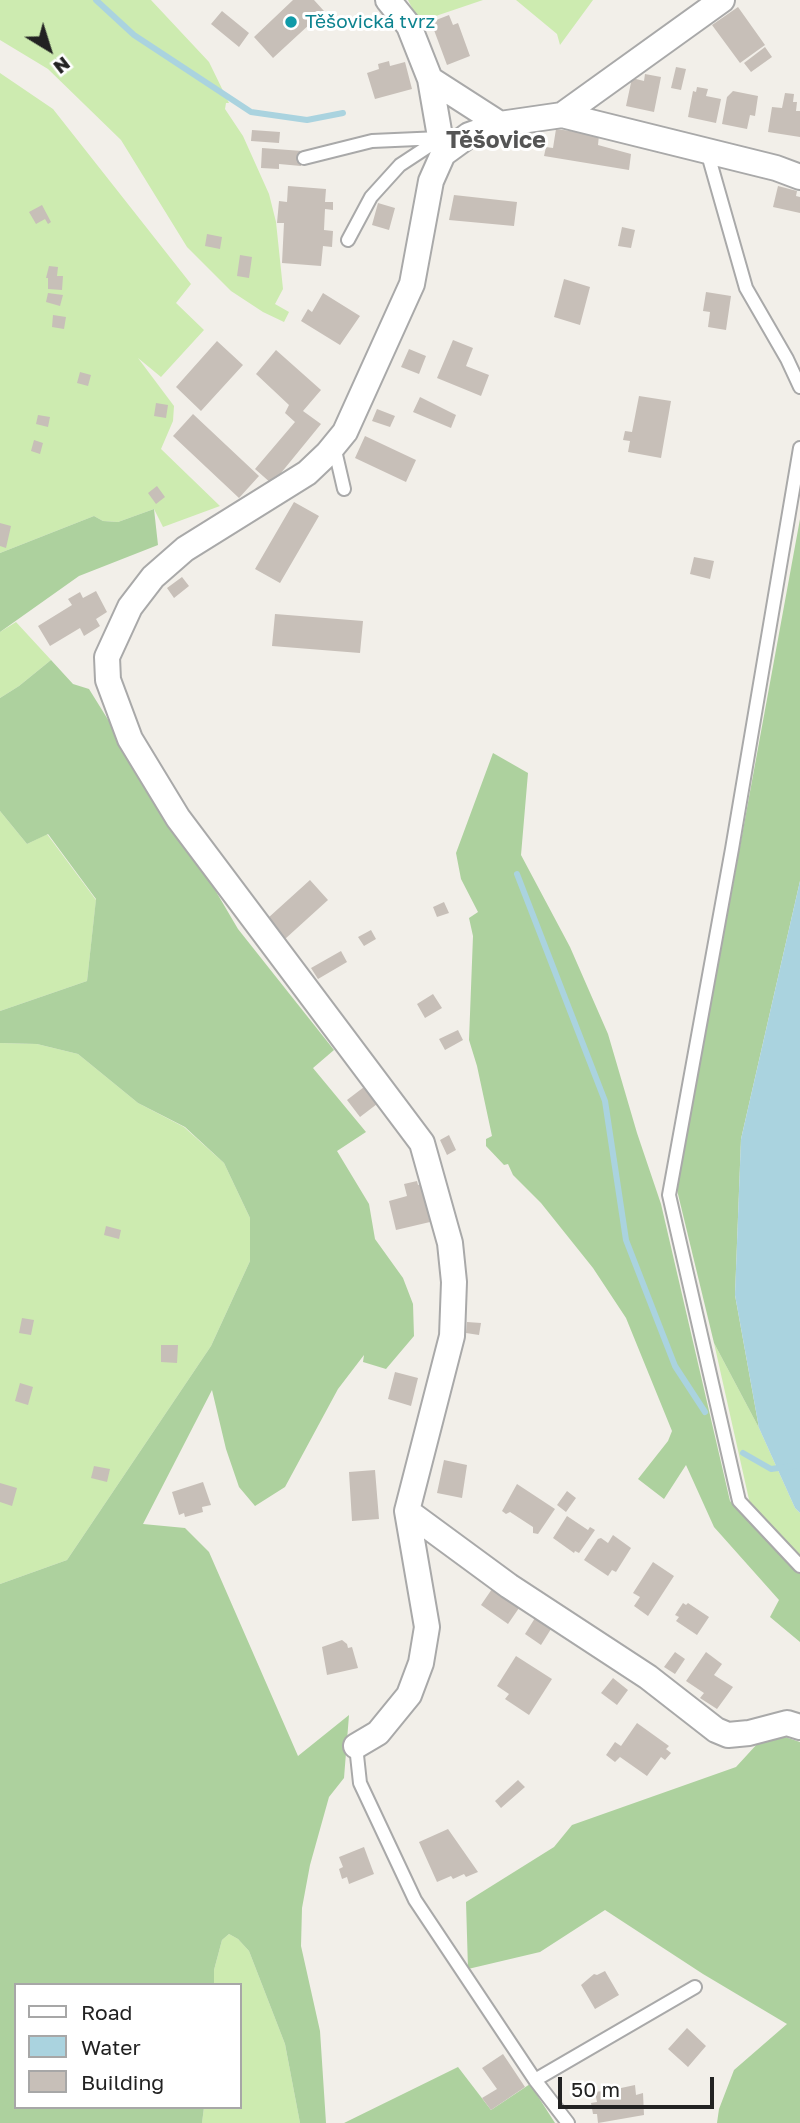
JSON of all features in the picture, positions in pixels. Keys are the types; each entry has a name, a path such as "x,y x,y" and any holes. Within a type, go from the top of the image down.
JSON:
{"street":[{"path":"356,1746 378,1733 409,1695 421,1663 427,1626 407,1511 452,1336 454,1282 450,1243 422,1143 178,818 130,739 108,680 107,657 130,607 153,577 185,549 307,473 345,432 412,284 431,181 442,146 430,79 409,26 388,0"},
{"path":"562,115 722,0"},
{"path":"430,79 500,124"},
{"path":"442,146 500,124 562,115 776,167 800,177"},
{"path":"407,1511 509,1586 648,1677 716,1730 728,1734 749,1733 787,1723 800,1727"}],"lane":[{"path":"304,158 372,141 442,146"},
{"path":"348,240 371,197 400,165 442,146"},
{"path":"707,151 746,288 800,387"},
{"path":"334,445 344,489"},
{"path":"800,448 732,849 669,1195 739,1501 800,1566"},
{"path":"356,1746 360,1783 415,1900 535,2080 568,2123"},
{"path":"535,2080 695,1987"}],"green space":[{"path":"0,0 151,0 209,62 229,103 226,103 225,109 243,136 269,194 276,222 283,289 275,304 289,312 284,322 231,291 187,247 121,140 48,69 0,40"},
{"path":"408,0 483,0 418,20"},
{"path":"516,0 593,0 560,45 557,34"},
{"path":"0,73 53,109 191,284 176,303 204,330 161,377 138,358 174,406 173,421 161,449 220,506 163,527 154,509 118,522 103,521 94,516 0,553"},
{"path":"154,509 158,545 79,576 0,632 0,553 94,516 103,521 118,522"},
{"path":"800,519 800,881 741,1139 735,1295 759,1428 714,1343 677,1190"},
{"path":"16,622 51,660 0,698 0,632"},
{"path":"51,660 73,684 89,689 144,769 238,929 334,1050 313,1068 366,1132 337,1151 369,1204 375,1239 403,1278 413,1304 414,1336 386,1369 363,1362 364,1355 338,1389 285,1487 255,1506 239,1487 226,1449 212,1390 143,1524 185,1528 209,1552 298,1756 349,1715 344,1778 329,1797 310,1865 302,1908 301,1946 320,2031 326,2123 300,2123 285,2044 249,1951 229,1934 222,1940 214,1970 214,1983 14,1983 14,2109 204,2109 202,2123 0,2123 0,1584 67,1560 211,1346 250,1261 250,1218 224,1163 185,1127 138,1103 78,1054 37,1044 0,1043 0,1011 87,981 96,899 48,834 27,844 0,811 0,698"},
{"path":"493,753 528,773 521,855 570,947 608,1034 661,1204 730,1501 800,1572 800,1642 770,1617 779,1600 714,1527 686,1465 664,1499 638,1479 668,1441 672,1431 626,1318 593,1268 541,1203 513,1175 508,1164 504,1165 486,1146 486,1139 492,1136 469,1040 473,936 469,918 478,912 461,879 456,853"},
{"path":"0,811 27,844 47,834 96,900 87,981 0,1011"},
{"path":"0,1043 37,1044 78,1054 138,1103 184,1127 224,1163 250,1218 250,1261 211,1346 67,1560 0,1584"},
{"path":"714,1343 759,1428 795,1508 800,1513 800,1555 750,1504"},
{"path":"773,1733 800,1742 800,2123 717,2123 719,2109 734,2070 787,2024 703,1974 605,1910 540,1952 468,1969 466,1902 554,1847 572,1825 736,1767 758,1743"},
{"path":"229,1934 249,1951 285,2044 300,2123 202,2123 204,2109 242,2109 242,1983 214,1983 214,1970 222,1940"},
{"path":"458,2067 491,2110 530,2084 555,2123 344,2123"}],"water":[{"path":"800,881 800,1513 795,1508 759,1428 735,1295 741,1139"}],"building":[{"name":"Těšovická tvrz","path":"293,0 314,0 324,11 273,58 254,37"},
{"path":"738,7 765,45 740,63 712,25"},
{"path":"222,11 249,33 239,47 211,24"},
{"path":"449,15 453,25 458,23 470,56 447,65 431,22"},
{"path":"765,47 772,57 751,72 744,63"},
{"path":"389,61 390,66 405,62 412,89 375,99 367,73 379,69 378,64"},
{"path":"676,67 686,69 681,90 671,88"},
{"path":"645,74 661,77 654,112 626,106 632,78 644,81"},
{"path":"697,87 708,89 706,96 721,99 716,123 688,117 693,91 696,92"},
{"path":"733,91 758,96 755,116 750,115 747,129 722,124 727,97"},
{"path":"785,93 794,94 793,102 797,102 796,111 800,111 800,137 768,132 772,107 782,108"},
{"path":"556,129 599,135 598,145 631,154 629,170 544,156 546,147 553,148"},
{"path":"252,130 280,132 279,143 251,141"},
{"path":"262,148 302,151 301,166 279,164 279,169 261,168"},
{"path":"288,186 326,189 325,202 333,202 333,210 325,209 324,230 333,231 332,247 323,246 321,266 282,263 284,223 277,223 279,201 287,202"},
{"path":"778,186 797,191 796,196 800,197 800,213 773,207"},
{"path":"454,195 517,202 514,226 449,220"},
{"path":"378,203 395,208 389,230 372,225"},
{"path":"42,205 51,222 48,224 45,219 36,224 29,212"},
{"path":"622,227 635,230 631,248 618,246"},
{"path":"207,234 222,237 220,249 205,246"},
{"path":"240,255 252,257 249,278 237,276"},
{"path":"49,266 58,267 57,276 63,276 62,290 48,289 46,278"},
{"path":"564,279 590,287 580,325 554,317"},
{"path":"706,292 731,296 726,330 708,327 710,312 703,311"},
{"path":"48,293 63,295 60,306 46,302"},
{"path":"323,293 360,316 340,345 301,321 308,309 312,312"},
{"path":"53,315 66,317 64,329 52,327"},
{"path":"453,340 473,348 466,366 489,375 481,396 437,378"},
{"path":"217,341 243,365 201,411 176,387"},
{"path":"409,349 426,356 419,374 401,367"},
{"path":"276,350 321,390 303,411 321,424 272,484 255,469 295,422 285,413 289,405 256,374"},
{"path":"80,372 91,375 88,386 77,383"},
{"path":"639,396 671,401 661,458 628,452 630,441 623,440 625,431 632,432"},
{"path":"420,397 456,415 451,428 413,412"},
{"path":"156,403 168,405 166,418 154,416"},
{"path":"377,409 395,416 390,427 372,421"},
{"path":"193,414 259,476 239,498 173,436"},
{"path":"38,415 50,417 48,427 36,424"},
{"path":"365,436 416,460 406,482 355,458"},
{"path":"34,440 43,443 40,454 31,451"},
{"path":"157,486 165,497 156,504 148,493"},
{"path":"294,502 319,516 280,583 255,569"},
{"path":"0,523 11,526 6,548 0,546"},
{"path":"694,557 714,561 710,579 690,574"},
{"path":"182,577 189,586 174,598 167,588"},
{"path":"96,591 107,612 96,619 100,626 84,636 80,628 50,646 38,626 72,605 68,599 80,592 83,598"},
{"path":"275,614 363,621 360,653 272,646"},
{"path":"310,880 328,900 285,939 268,918"},
{"path":"444,902 449,913 437,917 433,907"},
{"path":"371,930 376,939 364,946 358,937"},
{"path":"341,951 347,962 318,979 311,968"},
{"path":"433,994 442,1008 425,1018 417,1004"},
{"path":"458,1030 463,1040 445,1050 439,1039"},
{"path":"364,1087 377,1104 360,1117 347,1100"},
{"path":"449,1135 456,1150 447,1155 440,1140"},
{"path":"417,1181 418,1185 421,1184 430,1222 396,1230 389,1201 407,1196 404,1184"},
{"path":"106,1226 121,1230 119,1239 104,1235"},
{"path":"22,1318 34,1320 31,1335 19,1333"},
{"path":"467,1322 481,1323 479,1335 466,1333"},
{"path":"161,1345 178,1345 177,1363 161,1362"},
{"path":"395,1372 418,1378 411,1406 388,1399"},
{"path":"20,1383 33,1387 28,1405 15,1401"},
{"path":"444,1460 467,1465 462,1498 437,1493"},
{"path":"94,1466 110,1469 107,1482 91,1478"},
{"path":"375,1470 379,1519 352,1521 349,1472"},
{"path":"203,1482 211,1505 202,1507 203,1512 185,1517 184,1513 179,1515 172,1492"},
{"path":"0,1483 17,1488 12,1506 0,1502"},
{"path":"517,1484 555,1509 538,1534 533,1533 533,1527 510,1512 506,1514 502,1511"},
{"path":"567,1491 576,1498 566,1512 557,1505"},
{"path":"567,1516 588,1530 590,1527 595,1530 579,1553 574,1553 553,1538"},
{"path":"613,1535 631,1548 616,1572 612,1570 608,1576 584,1560 598,1539 608,1543"},
{"path":"653,1562 674,1576 648,1616 634,1606 640,1597 633,1593"},
{"path":"492,1589 519,1608 508,1624 481,1605"},
{"path":"683,1603 688,1603 709,1617 697,1635 676,1621 679,1617 675,1615"},
{"path":"535,1618 551,1629 541,1645 525,1634"},
{"path":"342,1640 348,1648 352,1647 358,1668 327,1675 322,1647"},
{"path":"675,1652 685,1659 675,1674 664,1667"},
{"path":"706,1652 722,1664 714,1675 733,1687 717,1709 700,1698 704,1693 686,1681"},
{"path":"516,1656 552,1679 529,1715 505,1699 509,1694 497,1686"},
{"path":"613,1678 628,1690 617,1705 601,1693"},
{"path":"637,1723 669,1746 666,1749 671,1753 665,1760 661,1757 647,1776 620,1757 615,1762 606,1755 615,1742 621,1746"},
{"path":"518,1780 525,1787 501,1808 495,1801"},
{"path":"448,1829 478,1872 453,1879 451,1876 437,1882 419,1842"},
{"path":"364,1847 374,1874 349,1884 347,1877 342,1879 339,1869 343,1867 339,1857"},
{"path":"605,1971 619,1995 595,2009 581,1985 594,1974"},
{"path":"687,2028 706,2046 688,2067 668,2049"},
{"path":"503,2054 525,2087 491,2110 482,2098 497,2089 482,2068"},
{"path":"635,2085 636,2095 643,2093 644,2115 598,2123 591,2103 597,2102 595,2092 610,2090 610,2093"}],"waterway":[{"path":"96,0 134,35 251,112 307,120 343,113"},
{"path":"517,874 605,1101 626,1240 675,1366 705,1412"},
{"path":"743,1453 771,1469 800,1465"}],"place":[{"name":"Těšovická tvrz","path":"291,22"}],"district":[{"name":"Těšovice","path":"496,141"}]}
